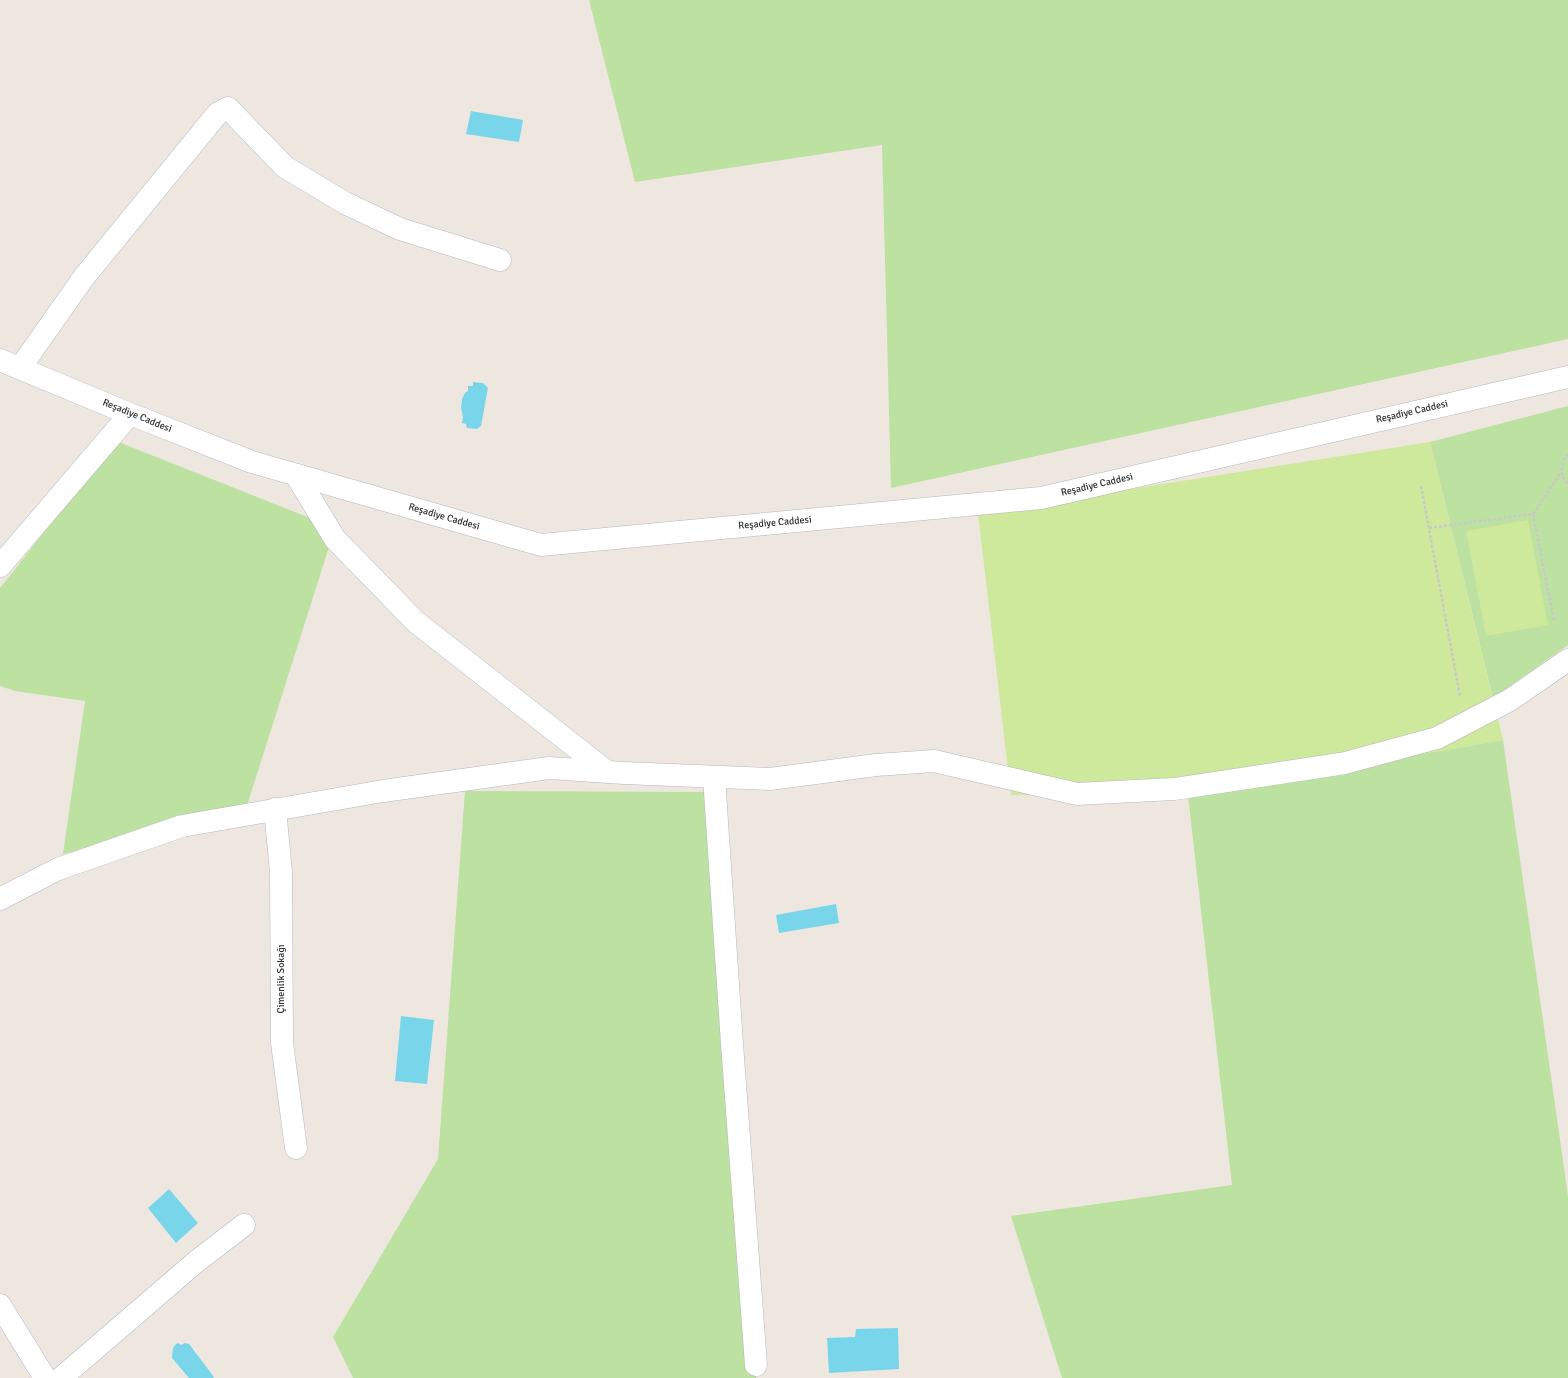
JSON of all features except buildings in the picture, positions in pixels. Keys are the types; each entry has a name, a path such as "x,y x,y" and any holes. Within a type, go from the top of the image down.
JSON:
{"street":[{"path":"10,364 84,277 218,113 228,108 285,167 345,202 400,229 500,260"},
{"name":"Reşadiye Caddesi","path":"10,364 130,414 252,462 541,545 1041,498 1568,377"},
{"path":"0,566 130,414"},
{"path":"296,475 335,539 416,622 606,771"},
{"path":"0,899 58,869 182,826 383,791 549,768 770,779 876,765 934,761 1077,794 1174,789 1344,763 1438,738 1510,700 1568,660"},
{"path":"714,777 756,1364"},
{"name":"Çimenlik Sokağı","path":"275,809 281,872 282,1042 296,1148"},
{"path":"61,1378 197,1262 244,1225"},
{"path":"0,1305 45,1378"}],"path":[{"path":"1554,620 1533,514 1561,472 1564,459 1568,454"},
{"path":"1561,472 1568,484"},
{"path":"1421,486 1460,698"},
{"path":"1428,528 1533,514"}],"green space":[{"path":"589,0 1568,0 1568,339 891,488 882,145 635,182"},
{"path":"1568,406 1568,645 1493,698 1430,442"},
{"path":"116,441 335,528 244,815 63,854 85,701 15,691 0,686 0,588"},
{"path":"1430,442 1503,740 1188,795 1011,795 978,513"},
{"path":"1528,520 1548,625 1486,636 1466,531"},
{"path":"1503,740 1568,1196 1568,1378 1062,1378 1011,1216 1232,1185 1188,795"},
{"path":"465,791 712,792 756,1378 353,1378 333,1337 438,1159"}],"water":[{"path":"471,111 523,120 519,142 466,134"},
{"path":"473,382 483,383 488,388 481,426 477,429 467,428 466,424 462,423 462,399 468,391 468,386 473,386"},
{"path":"836,904 839,923 779,933 776,915"},
{"path":"401,1016 434,1020 427,1084 395,1081"},
{"path":"169,1189 198,1223 176,1243 148,1208"},
{"path":"898,1328 899,1369 829,1373 827,1338 855,1337 856,1329"},
{"path":"178,1343 181,1345 185,1343 189,1344 214,1377 189,1378 172,1358 173,1348"}]}
